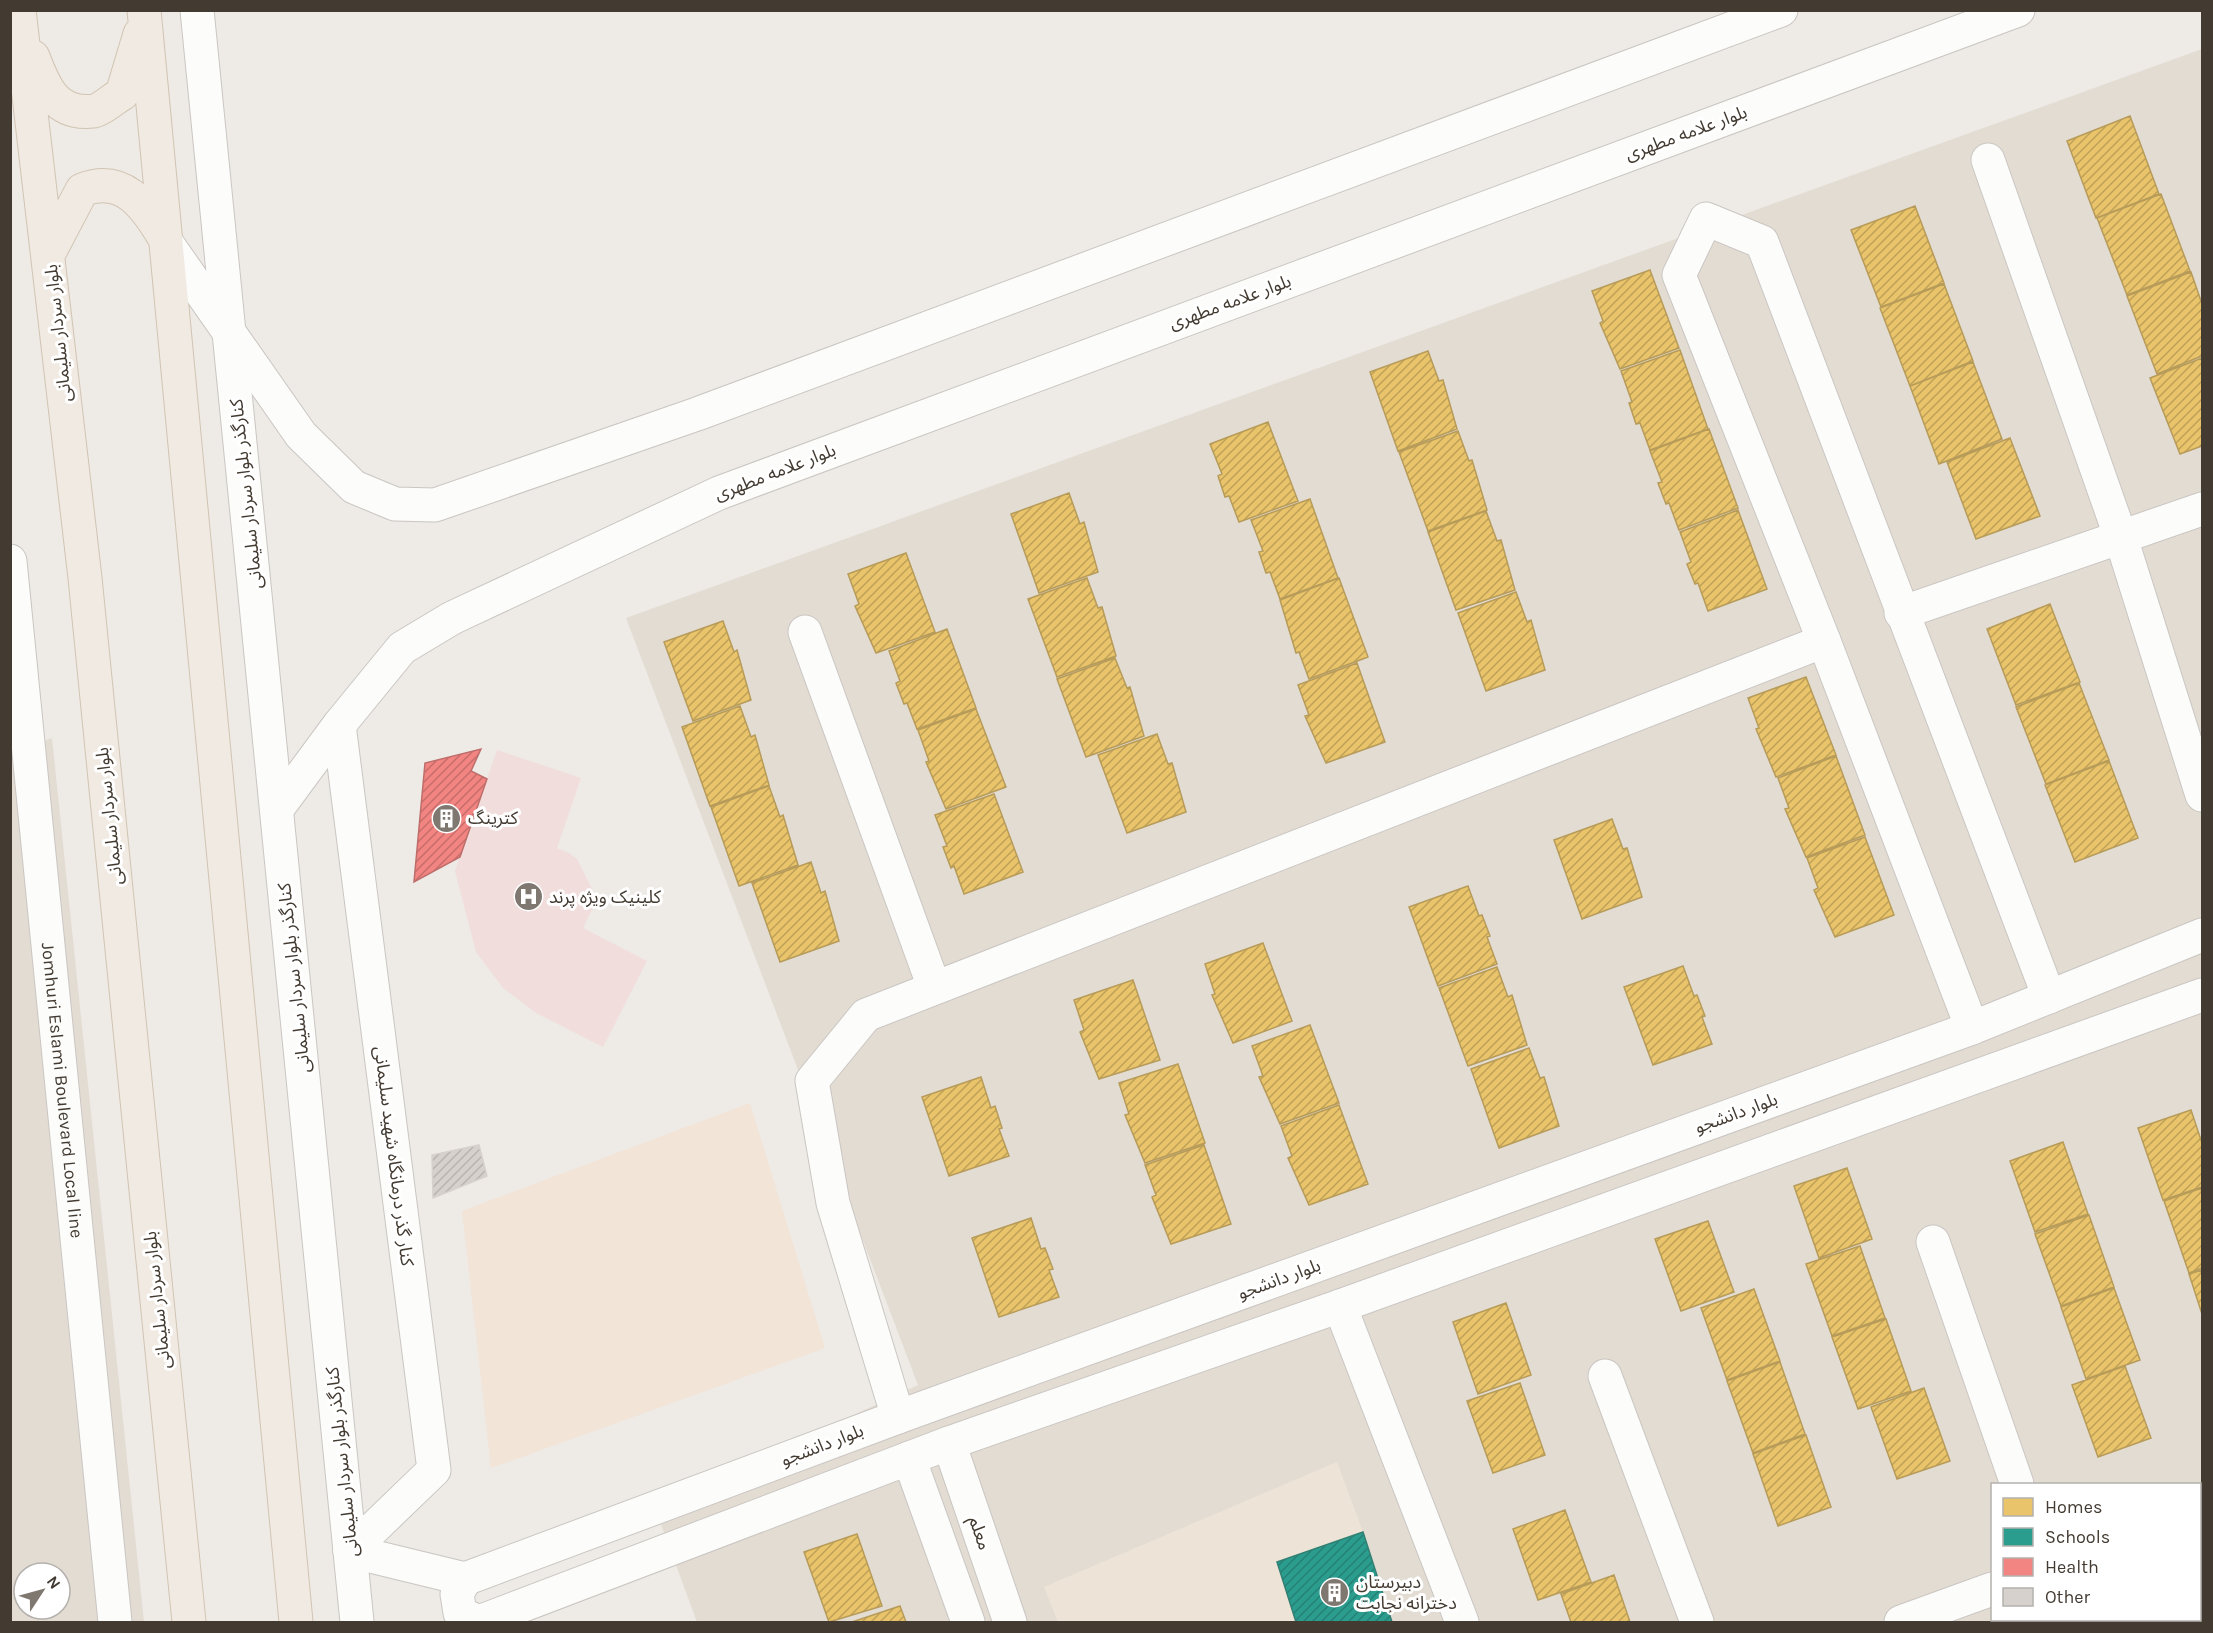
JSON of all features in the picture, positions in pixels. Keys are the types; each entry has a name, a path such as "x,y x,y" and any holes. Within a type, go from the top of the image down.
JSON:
{"main road":[{"path":"20,16 46,92 67,108 95,111 122,93 144,15"},
{"path":"144,15 296,1623"},
{"name":"بلوار سردار سلیمانی","path":"20,16 49,253 125,966 189,1623"},
{"path":"49,253 82,190 99,184 126,192 147,209 166,242"}],"street":[{"path":"197,10 229,334"},
{"path":"166,242 301,435 354,486 395,504 435,506 697,414 1781,10"},
{"name":"بلوار علامه مطهری","path":"278,809 339,725 402,648 452,618 719,493 2018,10"},
{"path":"1988,160 2194,746 2202,795"},
{"path":"1972,1028 1824,641 1679,274 1706,219 1762,242 1901,613 2049,997"},
{"name":"کنارگذر بلوار سردار سلیمانی","path":"229,334 278,809 357,1623"},
{"path":"1901,613 2202,509"},
{"name":"Jomhuri Eslami Boulevard Local line","path":"10,561 19,722 115,1623"},
{"path":"805,632 934,987"},
{"path":"898,1417 833,1203 812,1081 867,1015 1824,641"},
{"name":"کنار گذر درمانگاه شهید سلیمانی","path":"339,725 434,1470 350,1551"},
{"name":"بلوار دانشجو","path":"465,1580 898,1417 1972,1028 2202,935"},
{"path":"350,1551 465,1580 457,1594 460,1613 478,1623 949,1443 1340,1306 2202,995"},
{"path":"1933,1242 2016,1483"},
{"path":"1340,1306 1462,1623"},
{"path":"1605,1376 1697,1623"},
{"name":"معلم","path":"949,1443 1010,1623"},
{"path":"909,1458 968,1623"},
{"path":"1901,1623 1991,1589"}],"shaded area":[{"path":"2202,49 2202,1622 697,1622 655,1508 918,1385 626,618"},
{"path":"52,738 144,1622 11,1622 10,753"},
{"name":"کلینیک ویژه پرند","path":"497,750 581,778 557,848 577,859 593,891 595,903 583,928 647,961 603,1047 536,1013 503,988 476,952 455,871"},
{"path":"750,1103 825,1348 491,1468 462,1211"},
{"path":"1337,1462 1363,1532 1278,1562 1296,1622 1058,1622 1044,1587"}],"building: Homes":[{"path":"2130,116 2159,194 2096,218 2067,141"},
{"path":"2161,194 2190,271 2127,295 2097,218"},
{"path":"1915,206 1944,283 1881,307 1851,230"},
{"path":"1650,270 1679,348 1620,369 1600,323 1603,321 1592,291"},
{"path":"2191,272 2202,304 2202,356 2157,374 2127,296"},
{"path":"1944,284 1973,361 1910,386 1880,308"},
{"path":"1680,350 1708,429 1650,450 1640,423 1636,424 1629,403 1632,402 1621,371"},
{"path":"1428,351 1439,381 1443,380 1457,429 1398,451 1370,372"},
{"path":"2202,358 2202,446 2180,454 2150,378"},
{"path":"1973,362 2002,439 1939,464 1910,386"},
{"path":"1268,422 1298,501 1239,522 1229,496 1225,497 1218,476 1222,474 1210,444"},
{"path":"1709,429 1738,508 1679,530 1669,503 1666,504 1658,483 1662,482 1650,451"},
{"path":"1458,431 1469,461 1472,460 1487,510 1428,531 1399,452"},
{"path":"2010,438 2040,516 1976,539 1947,462"},
{"path":"1069,493 1080,524 1084,522 1098,572 1039,593 1011,514"},
{"path":"1310,499 1338,578 1280,599 1270,572 1266,573 1259,552 1263,551 1251,520"},
{"path":"1738,510 1767,589 1708,611 1698,583 1695,584 1687,564 1691,562 1680,532"},
{"path":"1486,511 1497,541 1501,540 1515,590 1456,610 1428,532"},
{"path":"906,553 935,632 876,653 855,606 859,604 848,574"},
{"path":"1087,578 1098,608 1102,607 1116,656 1057,677 1028,599"},
{"path":"1339,578 1368,657 1309,679 1299,652 1296,653 1280,600"},
{"path":"1516,592 1527,622 1531,620 1545,670 1486,691 1458,613"},
{"path":"2050,604 2080,682 2016,705 1987,629"},
{"path":"723,621 734,652 737,650 751,700 693,721 664,642"},
{"path":"947,629 976,708 917,729 896,683 900,681 889,651"},
{"path":"1115,658 1127,688 1130,687 1144,736 1086,757 1057,679"},
{"path":"1357,663 1385,742 1326,763 1305,716 1309,715 1298,685"},
{"path":"1806,677 1836,755 1776,777 1756,729 1759,728 1748,698"},
{"path":"2079,683 2109,760 2046,784 2016,707"},
{"path":"740,706 751,737 755,735 769,785 710,806 682,727"},
{"path":"976,709 1006,787 946,809 926,762 929,761 918,730"},
{"path":"1157,734 1168,764 1172,763 1186,812 1127,833 1098,755"},
{"path":"1836,756 1865,835 1806,857 1785,809 1789,808 1778,778"},
{"path":"2109,761 2138,838 2075,862 2045,785"},
{"path":"769,786 780,817 783,815 798,865 739,886 711,807"},
{"path":"994,794 1023,872 964,894 954,866 951,868 943,847 947,846 935,815"},
{"path":"1612,819 1623,849 1627,848 1642,897 1582,919 1554,840"},
{"path":"1865,837 1894,915 1835,937 1814,890 1818,888 1807,858"},
{"path":"811,862 821,893 825,891 839,941 780,962 752,883"},
{"path":"1468,886 1479,916 1482,915 1490,936 1487,937 1497,964 1438,986 1409,907"},
{"path":"1263,943 1292,1021 1233,1043 1212,995 1215,994 1205,964"},
{"path":"1683,966 1694,996 1697,995 1705,1016 1702,1017 1712,1044 1653,1065 1624,987"},
{"path":"1497,967 1508,997 1512,995 1527,1045 1468,1066 1439,988"},
{"path":"1133,980 1160,1060 1099,1079 1080,1032 1084,1030 1074,1000"},
{"path":"1310,1025 1339,1103 1280,1124 1259,1077 1263,1076 1252,1046"},
{"path":"1529,1048 1540,1078 1544,1077 1559,1126 1499,1148 1471,1069"},
{"path":"1178,1064 1205,1143 1145,1163 1125,1115 1129,1114 1119,1083"},
{"path":"981,1077 991,1108 995,1106 1002,1128 999,1129 1009,1156 949,1176 922,1097"},
{"path":"1339,1105 1368,1184 1309,1205 1288,1158 1292,1156 1281,1126"},
{"path":"2191,1110 2202,1143 2202,1187 2163,1200 2138,1128"},
{"path":"2063,1142 2088,1214 2035,1232 2010,1161"},
{"path":"1204,1145 1231,1224 1171,1244 1152,1197 1156,1195 1145,1165"},
{"path":"1847,1168 1872,1239 1819,1258 1794,1186"},
{"path":"2202,1188 2202,1268 2189,1273 2164,1201"},
{"path":"2089,1215 2114,1287 2061,1306 2035,1234"},
{"path":"1031,1218 1041,1249 1045,1248 1053,1269 1049,1270 1059,1297 999,1317 972,1238"},
{"path":"1708,1221 1734,1292 1681,1311 1655,1239"},
{"path":"1860,1246 1885,1318 1832,1336 1806,1264"},
{"path":"2202,1270 2202,1314 2189,1274"},
{"path":"2114,1288 2140,1360 2086,1379 2061,1307"},
{"path":"1754,1289 1780,1361 1727,1380 1701,1308"},
{"path":"1506,1303 1531,1375 1478,1394 1453,1322"},
{"path":"1886,1319 1911,1391 1858,1409 1832,1337"},
{"path":"1780,1362 1805,1434 1753,1453 1727,1381"},
{"path":"2125,1366 2151,1438 2098,1457 2072,1385"},
{"path":"1520,1383 1545,1455 1493,1473 1467,1401"},
{"path":"1924,1388 1950,1461 1897,1479 1871,1407"},
{"path":"1806,1435 1831,1507 1778,1526 1753,1454"},
{"path":"1565,1510 1591,1582 1538,1600 1513,1529"},
{"path":"857,1534 882,1606 829,1622 804,1552"},
{"path":"1614,1575 1630,1622 1571,1622 1561,1594"},
{"path":"2201,1587 2202,1622 2154,1622 2201,1621"},
{"path":"900,1606 906,1622 852,1622"}],"building: Schools":[{"name":"دبیرستان دخترانه نجابت","path":"1363,1532 1392,1622 1296,1622 1277,1562"}],"building: Health":[{"name":"کترینگ","path":"481,749 471,771 487,779 460,857 414,882 425,763"}],"building: Other":[{"path":"479,1145 487,1176 433,1198 432,1155"}],"place":[{"name":"کترینگ","path":"447,818"},
{"name":"کلینیک ویژه پرند","path":"528,897"},
{"name":"دبیرستان دخترانه نجابت","path":"1335,1592"}]}
